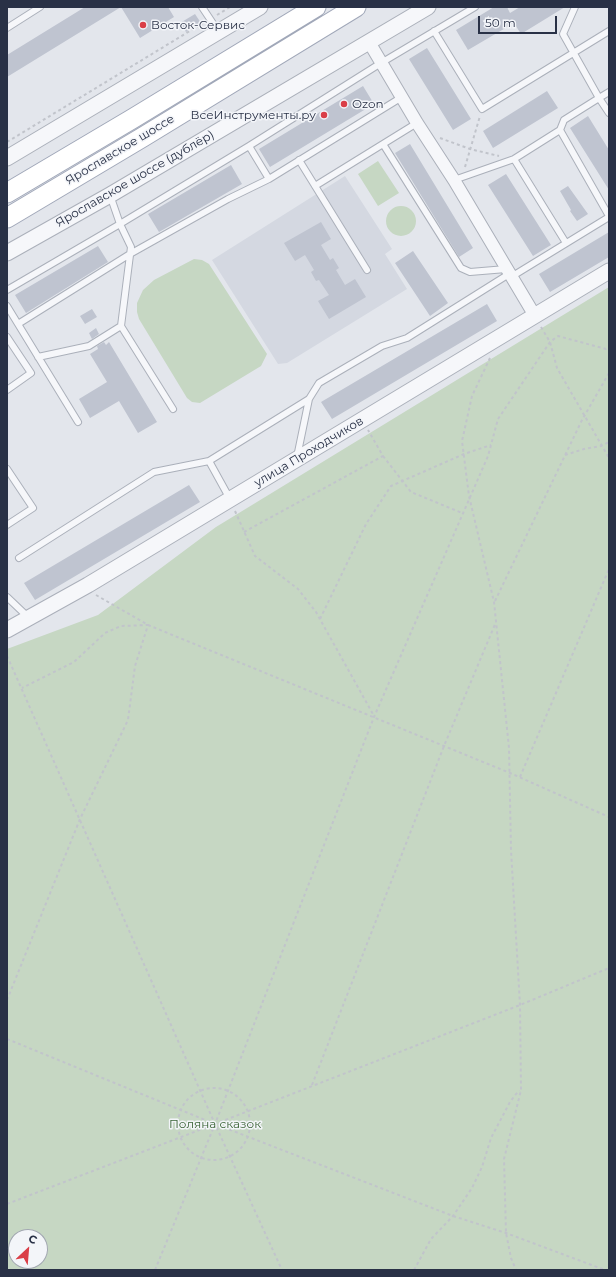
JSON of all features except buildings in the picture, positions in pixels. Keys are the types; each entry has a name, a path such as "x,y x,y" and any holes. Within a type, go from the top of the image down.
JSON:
{"main road":[{"name":"Ярославское шоссе","path":"7,193 316,7"},
{"name":"Ярославское шоссе","path":"7,218 356,7"}],"street":[{"path":"7,158 260,7"},
{"name":"Ярославское шоссе (дублёр)","path":"7,253 110,195 428,7"},
{"path":"369,42 420,128 458,179 509,273 537,320"},
{"name":"улица Проходчиков","path":"7,630 94,581 496,339 537,320 609,271"}],"lane":[{"path":"7,28 40,7"},
{"path":"202,7 218,32"},
{"path":"7,290 249,146 381,63 475,7"},
{"path":"575,7 563,34 609,113"},
{"path":"434,31 482,109 609,31"},
{"path":"458,179 514,159 560,130 564,120 609,92"},
{"path":"18,324 130,254 228,199 269,179 402,97"},
{"path":"315,186 383,144 420,128"},
{"path":"297,459 309,399 319,383 382,346 407,338 509,273 566,243 609,216 560,130"},
{"path":"383,144 461,268 470,272 509,273"},
{"path":"249,146 269,179"},
{"path":"514,159 566,243"},
{"path":"299,160 367,270"},
{"path":"110,195 130,247 121,326 172,409"},
{"path":"7,306 78,422"},
{"path":"38,357 90,346 121,326"},
{"path":"7,336 31,374 7,390"},
{"path":"19,558 154,472 209,461 309,399"},
{"path":"209,461 230,499"},
{"path":"7,469 33,508 7,524"},
{"path":"7,597 29,618"}],"path":[{"path":"7,142 230,7"},
{"path":"458,179 470,149 482,109"},
{"path":"420,128 470,149 514,159"},
{"path":"537,320 550,342 557,368 609,458"},
{"path":"155,1270 215,1124 374,717 469,496 488,456 498,419 550,342 558,336 606,349 609,348"},
{"path":"496,339 493,350 472,396 462,441 469,496 494,602 509,748 511,850 520,1005 521,1090 504,1160 506,1233 511,1258 516,1270"},
{"path":"494,602 584,415 609,373"},
{"path":"362,420 383,456 411,492 462,513"},
{"path":"565,455 584,449 601,446 609,442"},
{"path":"320,619 366,524 391,486 464,454 491,445"},
{"path":"244,532 383,456"},
{"path":"230,499 255,556 298,589 316,612 374,717"},
{"path":"520,777 609,569"},
{"path":"96,595 148,625 520,777 609,817"},
{"path":"312,1086 444,746 496,621"},
{"path":"22,688 74,662 105,633 121,626 148,625"},
{"path":"7,1000 80,819 128,720 135,666 148,625"},
{"path":"7,656 200,1091 282,1270"},
{"path":"7,667 11,663"},
{"path":"7,1204 520,1005 609,968"},
{"path":"7,1039 248,1137 453,1216 506,1233 605,1270"},
{"path":"210,1088 228,1091 240,1099 248,1111 250,1128 248,1137 238,1152 230,1157 221,1160 201,1158 192,1153 185,1146 181,1137 178,1128 178,1119 181,1110 192,1096 200,1091 210,1088"},
{"path":"414,1270 431,1239 453,1216 472,1188 496,1128 516,1094 521,1090"}],"shaded area":[{"path":"345,176 392,249 385,254 407,289 287,363 278,364 212,260"}],"green space":[{"path":"378,161 399,193 378,206 358,174"},
{"path":"401,206 412,210 416,221 412,232 401,236 390,232 386,221 390,210"},
{"path":"194,259 202,260 209,264 267,354 261,366 200,403 192,402 187,398 139,319 137,312 137,303 143,290 154,280"},
{"name":"Поляна сказок","path":"609,287 609,1270 7,1270 7,649 98,615 216,527"}],"place":[{"name":"Восток-Сервис","path":"143,25"},
{"name":"Ozon","path":"344,104"},
{"name":"ВсеИнструменты.ру","path":"324,115"}]}
